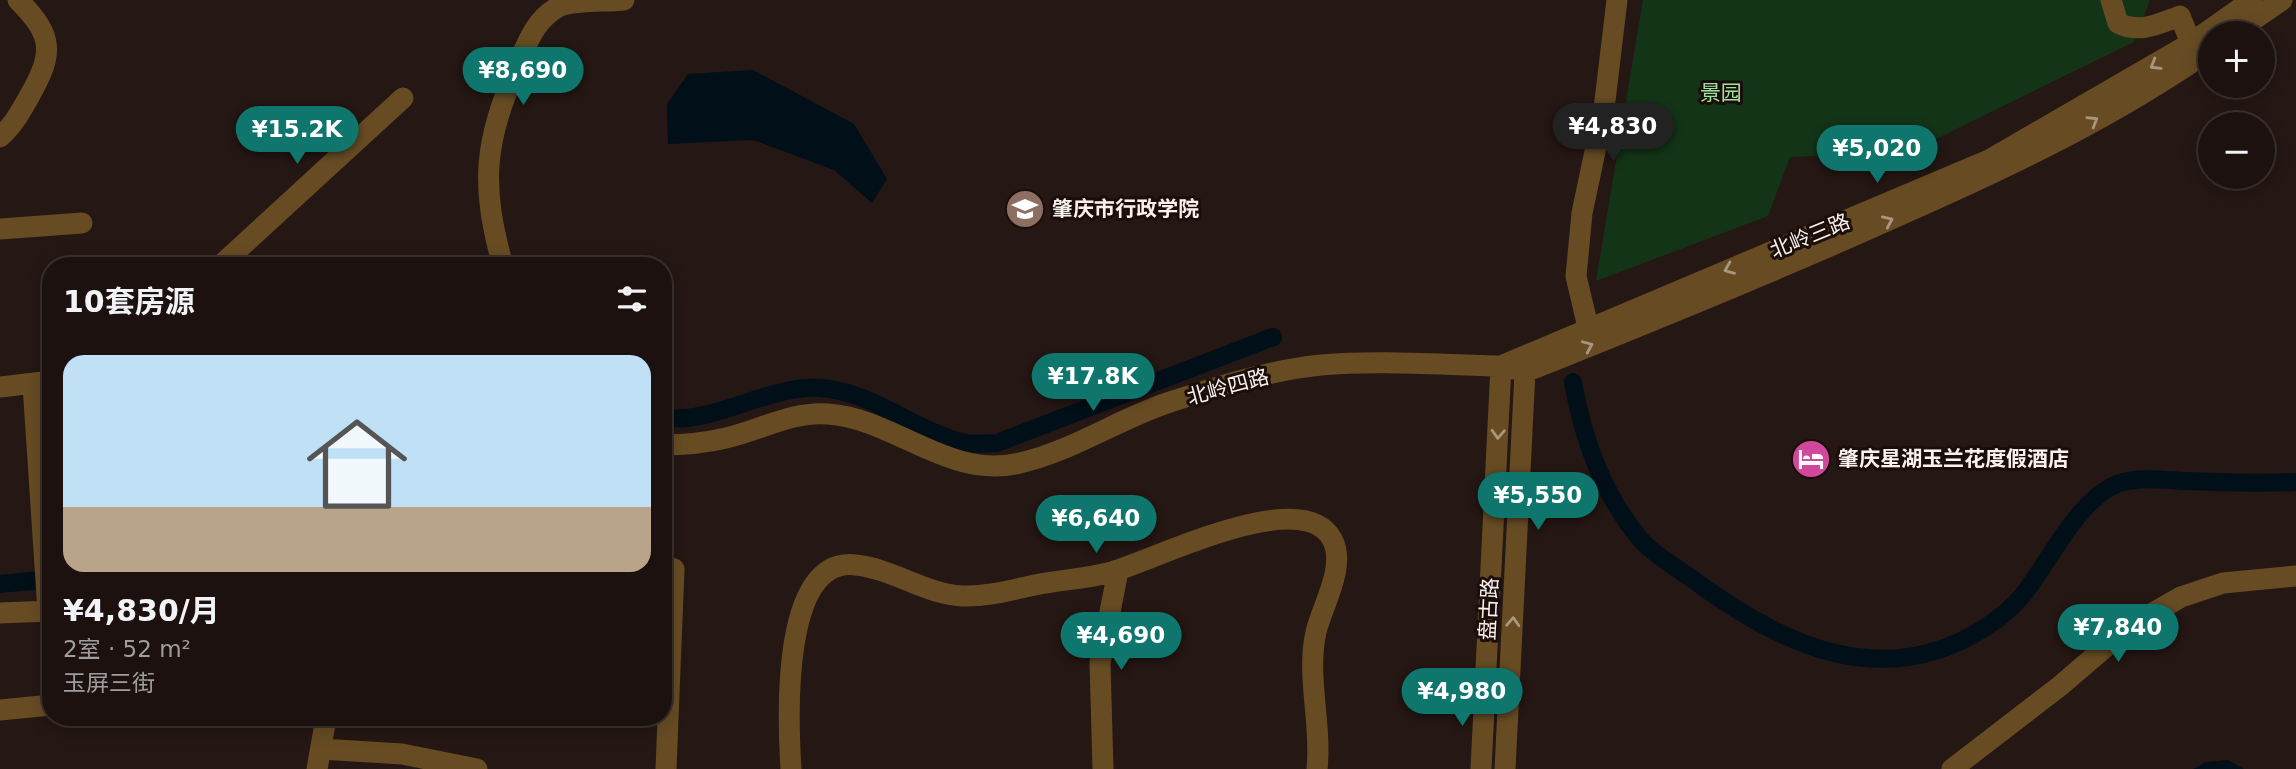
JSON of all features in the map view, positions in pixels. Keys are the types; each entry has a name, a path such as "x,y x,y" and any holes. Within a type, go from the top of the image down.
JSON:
{"street":[{"path":"0,137 15,122 44,70 48,49 44,29 18,0"},
{"path":"500,257 492,227 487,171 491,133 532,31 547,13 564,4 624,0"},
{"path":"1588,327 1576,276 1589,175 1604,109 1617,0"},
{"path":"2111,0 2118,23 2129,29 2146,29 2180,16 2198,42"},
{"name":"北岭三路","path":"2229,21 2252,0"},
{"path":"2251,21 2282,0"},
{"name":"北岭三路","path":"1501,366 1989,160 2198,48"},
{"name":"北岭三路","path":"1525,372 1827,248 2000,171 2074,133 2198,48"},
{"path":"230,257 403,98"},
{"path":"0,229 82,223"},
{"name":"北岭四路","path":"672,445 689,445 727,438 792,416 828,414 859,420 955,462 988,467 1019,464 1063,449 1165,404 1252,378 1321,365 1501,366 1525,372"},
{"name":"盘古路","path":"1481,769 1501,366"},
{"name":"盘古路","path":"1505,769 1525,372"},
{"path":"0,387 42,383"},
{"path":"791,769 790,678 801,614 811,587 822,573 836,565 854,564 876,569 935,592 983,596 1118,571 1238,526 1267,520 1306,522 1332,539 1335,572 1313,649 1319,724 1318,769"},
{"path":"672,568 672,588"},
{"path":"1102,769 1098,688 1100,663 1118,571"},
{"path":"1952,769 2060,686 2130,626 2181,597 2224,583 2296,576"},
{"path":"0,613 42,607"},
{"path":"1485,689 1509,690"},
{"path":"0,710 42,706"},
{"path":"325,726 319,759 402,754 477,769"},
{"path":"661,726 666,769"}],"green space":[{"name":"景园","path":"1643,0 2150,0 2134,42 1909,152 1790,157 1768,216 1596,281"}],"shaded area":[{"path":"753,70 854,124 887,179 872,203 834,170 753,140 668,144 667,104 688,74"},
{"path":"2228,760 2244,769 2193,769 2206,762"}],"waterway":[{"path":"672,418 702,415 781,392 820,388 857,396 928,430 969,444 997,443 1273,337"},
{"path":"1573,382 1582,424 1605,485 1627,522 1647,546 1763,625 1799,642 1835,653 1872,659 1910,657 1948,647 1991,624 2022,596 2076,518 2102,492 2117,484 2151,479 2240,483 2296,482"},
{"path":"0,584 42,580"}],"place":[{"name":"肇庆市行政学院","path":"1025,209"},
{"name":"肇庆星湖玉兰花度假酒店","path":"1811,459"}]}
